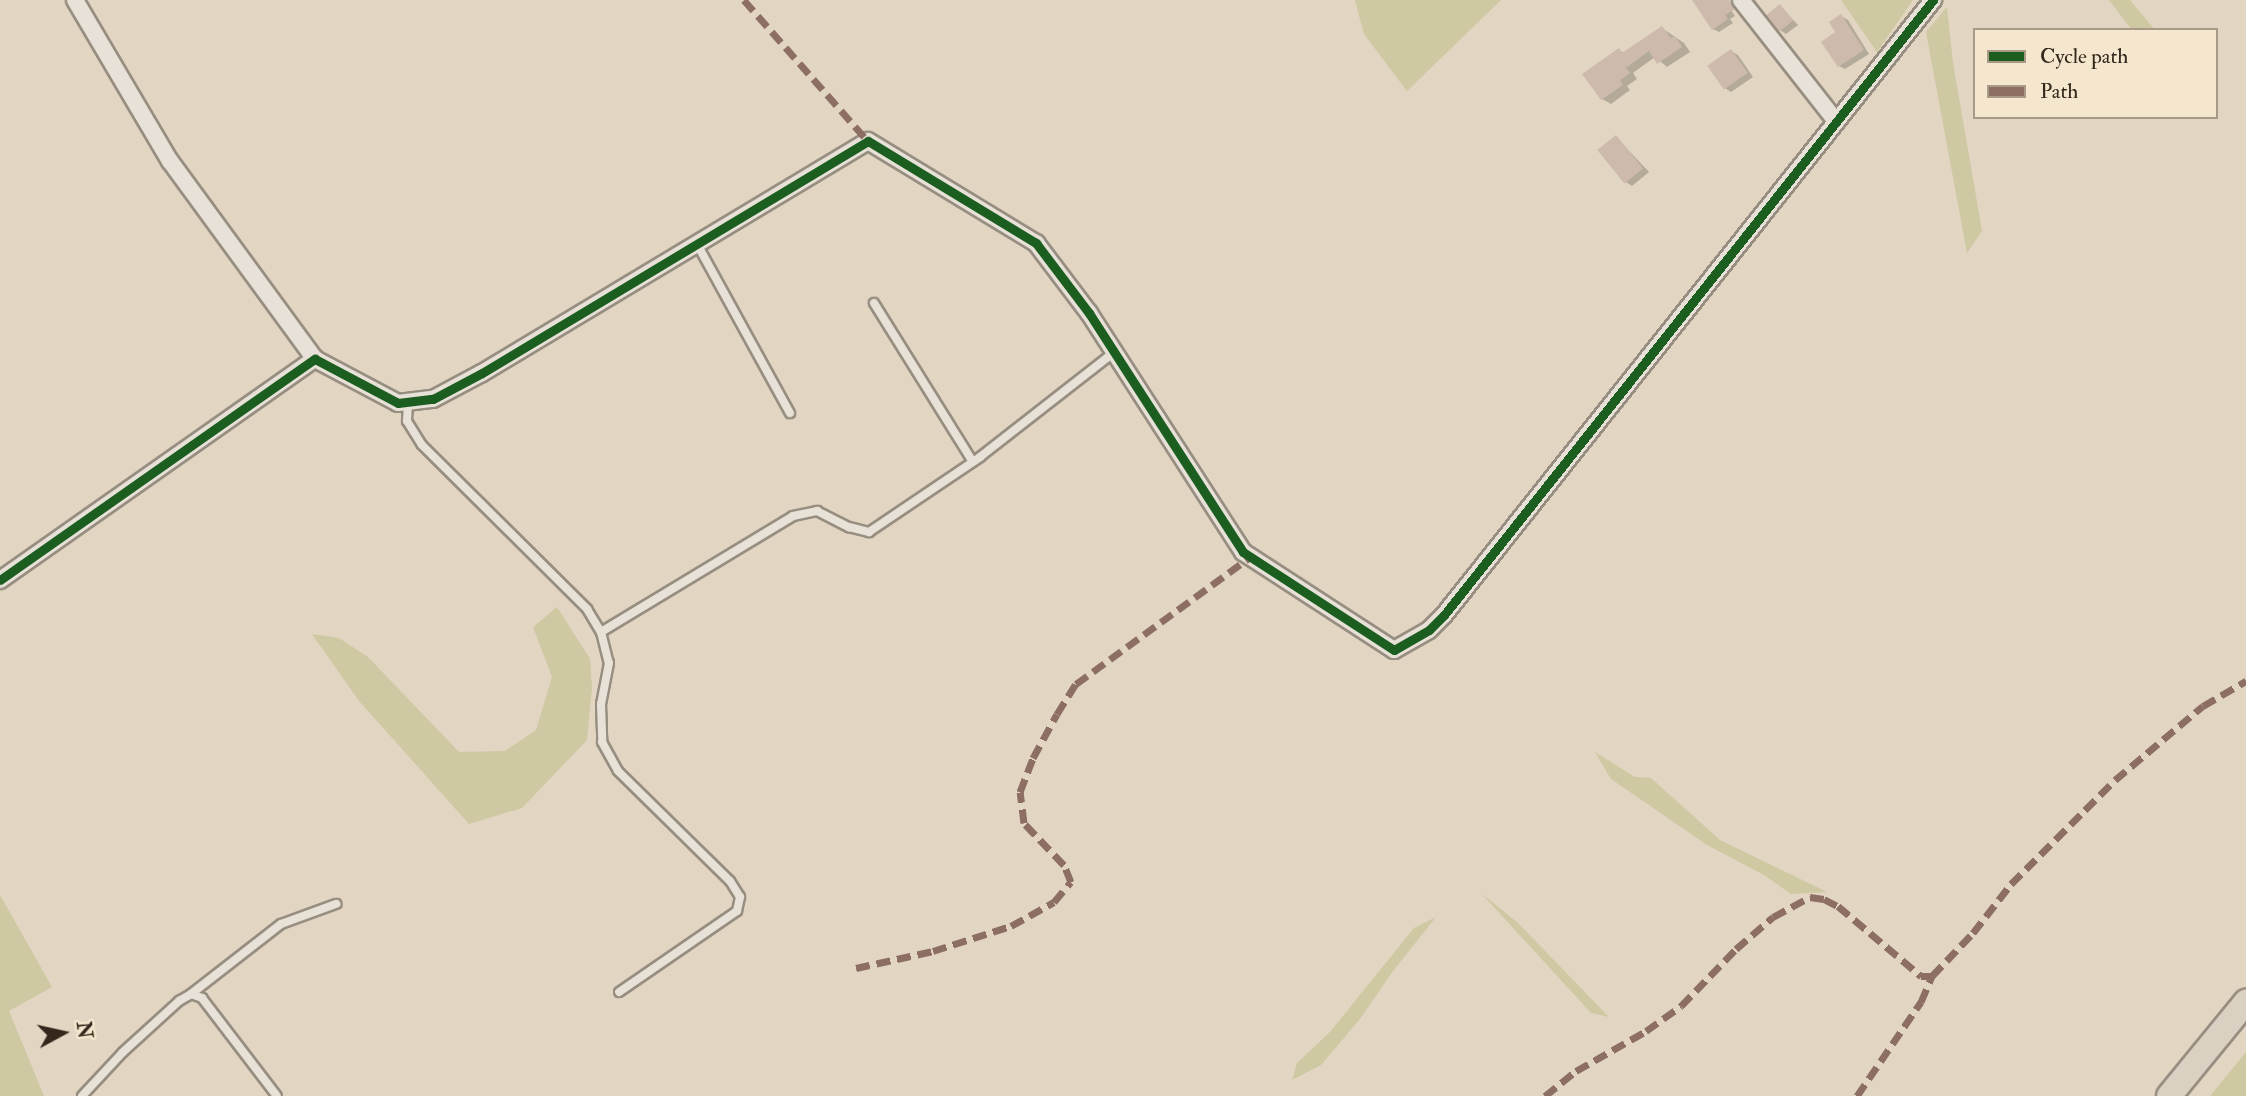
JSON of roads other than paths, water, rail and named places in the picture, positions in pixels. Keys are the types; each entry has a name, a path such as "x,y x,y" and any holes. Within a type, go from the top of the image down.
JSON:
{"main road":[{"path":"2169,1096 2246,1002"}],"street":[{"path":"75,0 170,162 315,359 398,402 433,399 482,373 868,141 1036,243 1089,313 1243,552 1394,650 1429,630 1444,615 1933,0"},
{"path":"1741,0 1836,121"},
{"path":"0,580 315,359"}],"lane":[{"path":"696,244 790,413"},
{"path":"874,303 973,462"},
{"path":"601,632 793,516 817,510 849,527 869,532 973,462 1113,353"},
{"path":"408,402 407,421 422,444 587,609 601,632 609,663 601,704 602,742 618,771 730,881 740,897 737,911 619,992"},
{"path":"82,1096 123,1052 179,1001 281,923 336,904"},
{"path":"191,994 202,998 277,1096"}]}
